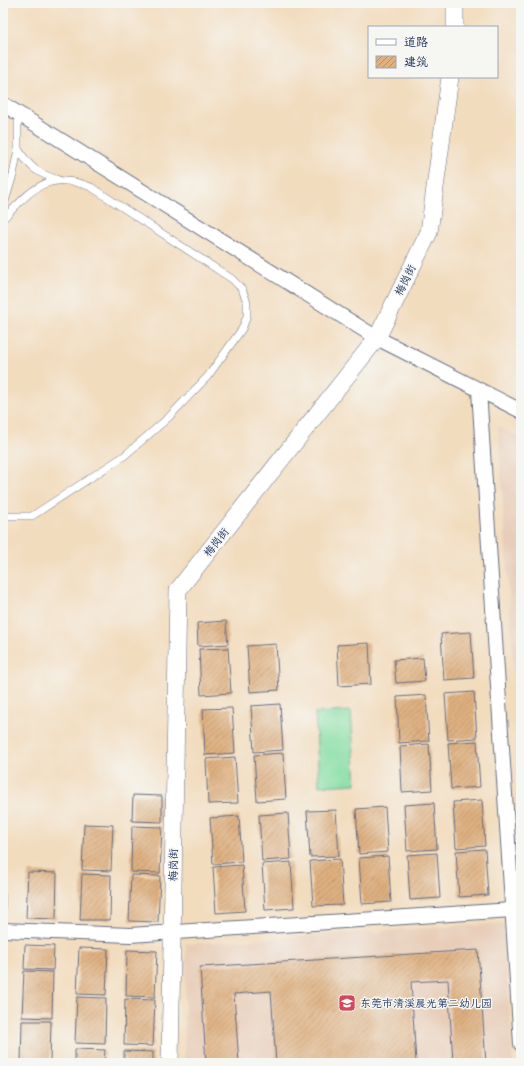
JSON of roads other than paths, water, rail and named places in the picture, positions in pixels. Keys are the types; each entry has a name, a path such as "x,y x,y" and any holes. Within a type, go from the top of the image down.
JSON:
{"street":[{"path":"455,3 455,26"},
{"name":"梅岗街","path":"170,1063 178,590 377,338 429,232 450,78"},
{"path":"3,104 377,338 521,411"},
{"path":"479,390 521,1044"},
{"path":"3,930 130,935 512,910"}],"lane":[{"path":"3,208 13,175 18,149 18,113"},
{"path":"3,516 32,516 124,456 168,418 208,376 242,329 247,316 247,302 242,289 232,279 91,187 76,181 60,180 43,175 28,164 18,149"},
{"path":"3,219 30,192 44,184 60,180"}],"place":[{"name":"东莞市清溪晨光第二幼儿园","path":"347,1003"}]}
